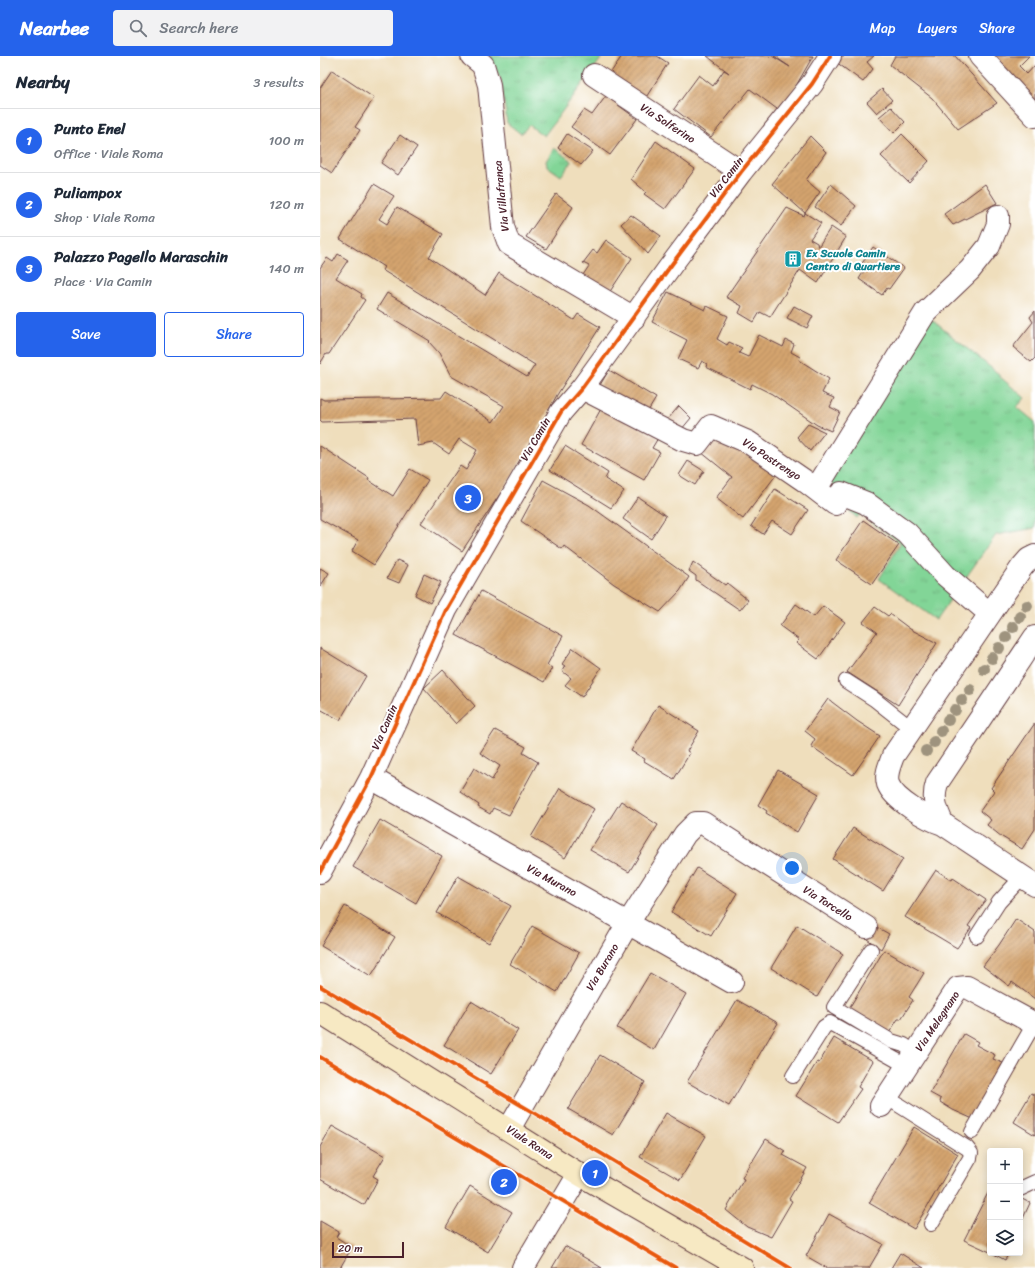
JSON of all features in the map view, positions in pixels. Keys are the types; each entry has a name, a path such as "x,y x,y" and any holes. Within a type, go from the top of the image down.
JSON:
{"main road":[{"name":"Viale Roma","path":"320,1012 579,1174 742,1268"}],"street":[{"name":"Via Villafranca","path":"472,56 483,65 489,85 503,227 509,244 634,318"},
{"name":"Via Camin","path":"320,872 371,778 446,610 561,412 582,388 741,172 812,84 830,56"},
{"path":"980,56 1035,116"},
{"name":"Via Solferino","path":"594,75 741,172"},
{"path":"816,489 925,313 970,270 989,246 998,224 998,216"},
{"name":"Via Pastrengo","path":"582,388 682,440 697,444 711,426 748,442 835,504 841,493 866,503 907,533 945,575 990,614"},
{"path":"1029,881 943,824 933,821 902,799 893,791 888,783 888,771 893,756 1022,567 1029,559 1035,556"},
{"path":"943,824 936,810 934,792 937,783 1035,637"},
{"name":"Via Murano","path":"371,778 732,982"},
{"path":"902,799 926,798 934,792"},
{"name":"Via Burano","path":"509,1129 628,923 690,828 699,822 709,827"},
{"name":"Via Torcello","path":"709,827 866,927"},
{"name":"Via Melegnano","path":"884,1101 952,995 961,987 967,987 1034,1024"},
{"path":"523,1268 579,1174"}],"lane":[{"path":"846,681 874,699 912,729"},
{"path":"977,936 999,902 1029,881"},
{"path":"871,950 834,1007 891,1040 904,1045 911,1059"},
{"path":"793,1076 824,1027 830,1023 911,1059"},
{"path":"972,1132 1034,1024"},
{"path":"884,1101 967,1148 970,1154 970,1158 931,1224"},
{"path":"1023,1188 1035,1182"}],"green space":[{"path":"489,56 603,56 544,136 529,125 521,134 507,123 501,80"},
{"path":"554,148 572,161 561,176 547,166 546,161"},
{"path":"927,316 1000,375 999,376 1025,398 1017,407 1035,422 1035,528 996,535 962,583 827,481"},
{"path":"846,498 876,514 955,593 936,620 879,579 901,543 860,514 857,518 845,507"}],"building":[{"path":"622,56 657,56 668,63 643,102 607,78"},
{"path":"707,56 772,56 790,67 774,56 813,56 781,112 750,89 711,137 674,109 699,75 713,86 724,70 729,73"},
{"path":"834,56 874,56 867,62 873,69 863,82 832,59"},
{"path":"895,56 955,56 997,103 958,129 932,98 890,65"},
{"path":"985,56 1029,56 1019,66 1027,74 1035,65 1035,108"},
{"path":"332,70 374,98 355,127 360,130 332,173 320,165 320,88"},
{"path":"882,89 892,100 877,113 867,102"},
{"path":"606,96 637,119 610,155 571,127 584,110 592,115"},
{"path":"891,107 905,122 894,133 879,117"},
{"path":"567,134 593,151 581,165 558,148"},
{"path":"902,134 929,161 909,183 881,156"},
{"path":"400,135 417,147 398,175 381,163"},
{"path":"810,136 826,152 806,180 820,192 805,213 772,184"},
{"path":"656,141 695,169 665,209 644,194 646,192 631,179"},
{"path":"374,184 394,196 379,219 387,224 397,207 443,234 429,257 485,295 499,273 574,320 578,314 600,327 557,395 514,473 462,551 421,523 460,466 466,470 477,450 459,439 449,454 433,443 418,446 415,419 322,422 320,420 320,398 324,400 441,398 446,391 493,422 504,406 451,376 439,353 429,342 430,341 377,309 387,293 527,377 535,365 382,270 384,267 340,239"},
{"path":"831,184 856,206 841,226 815,207"},
{"path":"985,184 997,203 953,225 944,214"},
{"path":"556,194 573,207 546,249 526,237"},
{"name":"Ex Scuole Camin Centro di Quartiere","path":"787,208 804,216 805,213 821,223 810,239 817,243 818,247 831,227 846,237 818,283 800,270 770,317 760,312 754,322 739,313 742,306 726,297"},
{"path":"631,215 661,236 648,254 621,224"},
{"path":"606,240 632,258 607,296 581,278 589,266 583,263 593,250 597,253"},
{"path":"873,247 904,268 889,289 887,288 882,295 859,279 864,271 859,268"},
{"path":"338,254 348,260 336,278 362,294 361,297 365,300 329,354 326,354 320,364 320,268 327,258 333,262"},
{"path":"668,292 705,310 707,306 728,316 717,339 727,345 729,342 742,348 739,353 748,357 759,335 783,347 786,340 794,344 791,352 800,357 799,360 829,379 822,393 834,398 830,407 840,412 831,431 817,425 772,394 752,384 750,389 706,367 707,364 702,361 698,368 678,359 687,340 652,322"},
{"path":"794,306 813,316 807,328 787,318"},
{"path":"1035,311 1035,358 1031,362 1013,347 1033,322 1030,317"},
{"path":"609,370 656,398 647,413 600,385"},
{"path":"679,406 691,418 681,430 668,419"},
{"path":"602,407 658,438 652,448 660,452 644,480 581,445"},
{"path":"808,424 825,432 810,451 797,437"},
{"path":"711,426 776,475 743,519 716,498 732,477 701,452"},
{"path":"320,446 369,478 368,480 393,496 410,469 428,480 374,565 352,551 358,540 320,519"},
{"path":"565,446 608,473 605,479 624,491 611,508 550,470"},
{"path":"688,461 704,471 695,485 679,475"},
{"path":"543,480 589,505 689,577 680,591 660,612 614,584 564,546 562,549 521,521"},
{"path":"775,489 808,510 792,534 772,521 763,534 751,526"},
{"path":"638,497 666,516 651,539 623,519"},
{"path":"863,520 899,545 872,584 836,560"},
{"path":"397,560 408,565 399,583 387,578"},
{"path":"693,562 725,585 727,583 748,600 740,610 696,580 696,576 689,571"},
{"path":"320,568 329,573 320,587"},
{"path":"424,574 441,582 430,603 415,595"},
{"path":"481,591 563,636 547,665 552,668 544,682 456,635"},
{"path":"796,604 814,617 823,606 845,622 818,659 796,643 799,640 780,626"},
{"path":"875,607 888,616 890,614 910,629 937,643 898,705 847,672 877,632 863,622"},
{"path":"320,648 366,676 340,720 320,709"},
{"path":"573,648 601,668 582,697 565,685 571,678 562,671 565,666 562,664"},
{"path":"443,670 475,706 456,724 424,688"},
{"path":"828,699 880,736 853,775 811,746 815,739 805,731"},
{"path":"658,705 699,731 687,751 690,753 674,779 644,761 645,759 631,751"},
{"path":"1035,723 1035,829 1022,849 1002,837 987,825 991,820 980,811 994,791 991,788"},
{"path":"495,730 526,747 523,753 538,762 509,815 493,808 490,814 478,807 479,805 460,792 474,768 492,780 500,766 480,753"},
{"path":"778,770 819,794 797,832 766,813 767,811 758,805"},
{"path":"560,788 594,809 565,858 531,837"},
{"path":"621,801 658,825 629,872 590,850"},
{"path":"380,820 442,856 416,903 353,867"},
{"path":"853,828 903,859 883,891 833,859"},
{"path":"697,868 737,893 711,936 671,912"},
{"path":"936,870 952,880 953,878 986,900 968,926 971,928 957,948 905,917"},
{"path":"458,876 511,906 489,943 437,913"},
{"path":"345,906 395,937 371,976 321,946"},
{"path":"1016,919 1035,932 1035,999 1012,982 1009,986 983,966"},
{"path":"797,925 843,954 817,997 771,968"},
{"path":"532,926 579,953 557,992 510,964"},
{"path":"875,926 889,934 881,949 867,939"},
{"path":"884,950 924,973 909,997 913,1000 901,1019 898,1019 889,1033 848,1010"},
{"path":"650,973 686,994 654,1050 617,1028"},
{"path":"737,1000 778,1023 729,1106 687,1082"},
{"path":"471,1001 518,1030 491,1074 444,1045"},
{"path":"964,1034 978,1042 976,1045 995,1055 993,1059 1003,1063 973,1119 953,1110 940,1102 941,1099 930,1093"},
{"path":"834,1038 873,1061 858,1087 861,1089 838,1122 796,1096"},
{"path":"600,1055 645,1082 613,1135 568,1109"},
{"path":"1031,1093 1035,1095 1035,1135 1014,1122"},
{"path":"666,1113 706,1136 680,1180 640,1157"},
{"path":"332,1126 385,1156 373,1176 378,1179 364,1205 320,1179 320,1147"},
{"path":"914,1127 958,1154 914,1229 869,1203"},
{"path":"766,1139 785,1151 783,1155 807,1168 789,1199 792,1201 771,1237 747,1227 726,1210 744,1179 742,1178 751,1161 752,1162"},
{"path":"470,1186 512,1212 488,1252 446,1227"},
{"path":"987,1195 987,1251 964,1240"},
{"path":"1023,1200 1030,1203 1023,1218"},
{"path":"829,1214 883,1244 869,1268 827,1268 806,1256"},
{"path":"320,1221 339,1232 336,1237 352,1247 340,1268 320,1268"},
{"path":"565,1246 602,1268 552,1268"},
{"path":"900,1253 924,1268 891,1268"},
{"path":"998,1256 1007,1256 1005,1260"}],"cycle path":[{"path":"320,872 371,778 446,610 561,412 582,388 741,172 812,84 830,56"},
{"path":"320,986 541,1117 790,1268"},
{"path":"320,1057 676,1268"}],"place":[{"name":"Ex Scuole Camin Centro di Quartiere","path":"793,259"},
{"name":"Palazzo Pagello Maraschin","path":"468,498"},
{"name":"Punto Enel","path":"595,1173"},
{"name":"Puliampox","path":"504,1182"}]}
